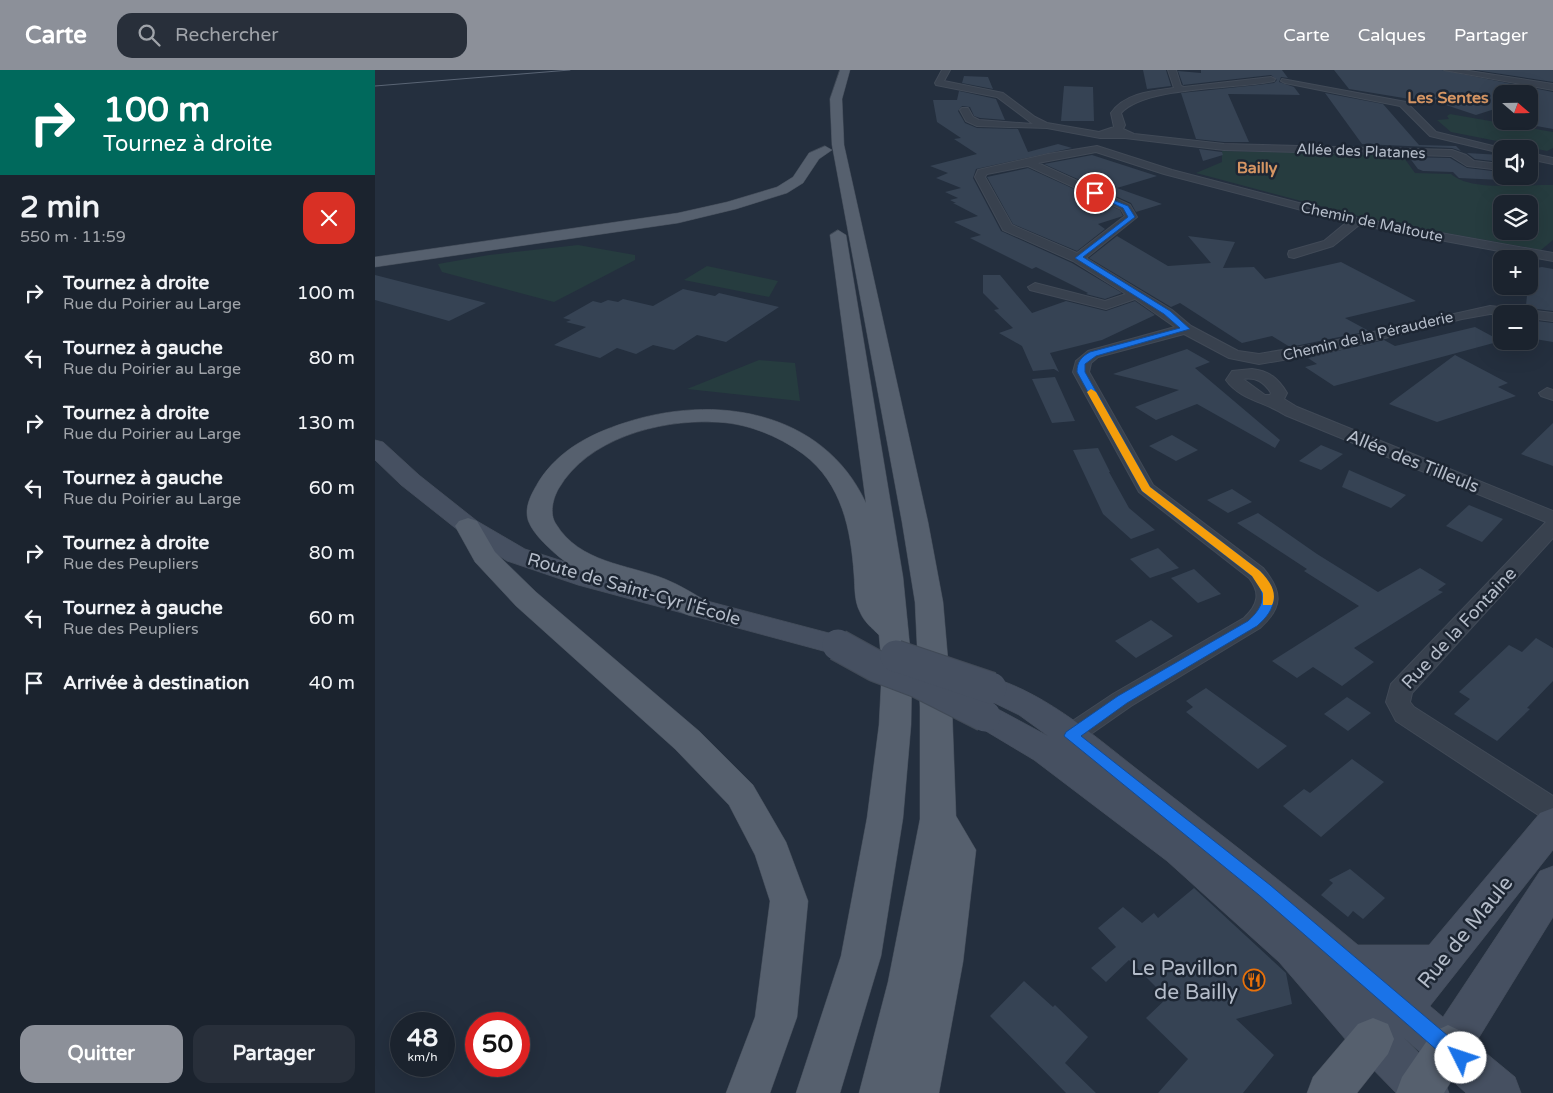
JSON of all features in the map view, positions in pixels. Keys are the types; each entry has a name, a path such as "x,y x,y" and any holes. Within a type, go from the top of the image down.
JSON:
{"main road":[{"path":"828,168 824,137 827,81 833,70"},
{"path":"845,70 835,99 838,145 915,522 929,602 936,707 938,818 908,982 881,1093"},
{"path":"375,263 575,235 575,232 678,218 759,198 781,190 798,180 824,137"},
{"path":"818,1093 861,956 885,818 895,725 897,668 889,577 836,221"},
{"path":"698,608 656,585 595,567 570,553 541,520 540,501 551,476 577,452 617,433 658,421 711,415 743,418 779,430 812,449 842,477 861,525 873,612 894,631"},
{"name":"Route de Saint-Cyr l'École","path":"375,447 410,480 469,526 516,554 542,565 838,645 876,666 918,682 988,702 1059,743 1265,890 1499,1093"},
{"path":"469,526 484,556 526,600 687,740 741,794 773,853 789,901 776,1017 748,1093"},
{"name":"Route de Saint-Cyr l'École","path":"1059,743 1293,949 1422,1091"},
{"path":"917,1093 943,962 958,850 938,818"},
{"name":"Rue de Maule","path":"1373,1039 1403,1008 1439,965 1553,822"},
{"path":"1422,1091 1553,883"},
{"path":"1352,964 1376,966 1417,961 1439,965"},
{"path":"1329,1093 1373,1039"}],"street":[{"path":"946,70 939,83 1001,96 1026,116 1048,127"},
{"path":"1172,70 1177,87 1183,90"},
{"path":"1448,70 1553,87"},
{"path":"1524,82 1540,74"},
{"path":"1122,134 1116,112 1127,102 1150,94 1287,78 1403,104 1433,134 1493,148"},
{"path":"965,110 969,119 977,123 1048,127 1065,131 1063,135 1085,146 1082,150"},
{"name":"Allée des Platanes","path":"1065,131 1103,133 1109,137 1122,134 1224,147 1452,153 1462,157 1471,164 1493,166"},
{"name":"Chemin de Maltoute","path":"1122,134 1137,152 1183,166 1192,177"},
{"name":"Chemin de Maltoute","path":"1078,258 1007,227 980,177 982,172 1082,150 1101,150 1192,177 1356,221 1553,257"},
{"path":"1538,158 1553,161"},
{"path":"1029,163 1126,207 1130,212 1131,217 1078,258"},
{"path":"1538,167 1553,168"},
{"path":"1294,254 1320,250 1336,240 1356,221"},
{"name":"Chemin de la Pérauderie","path":"1078,258 1167,313 1186,329 1234,355 1259,359 1324,348 1462,315 1493,310"},
{"path":"1035,287 1105,305 1138,294"},
{"name":"Chemin de la Pérauderie","path":"1538,315 1553,317"},
{"path":"1059,743 1122,700 1253,624 1262,615 1267,606 1268,593 1263,581 1256,573 1145,488 1081,372 1081,364 1093,354 1186,329"},
{"name":"Allée des Tilleuls","path":"1275,401 1291,411 1553,518"},
{"name":"Rue de la Fontaine","path":"1553,526 1400,690 1397,702 1405,714 1553,810"}],"green space":[{"path":"1450,114 1493,122 1493,130 1538,129 1553,132 1553,148 1547,151 1538,149 1538,140 1493,140 1451,132 1437,120 1449,119 1447,116"},
{"path":"1222,151 1402,155 1415,173 1451,174 1460,180 1485,185 1553,185 1553,240 1541,250 1373,220 1196,173 1222,162"},
{"path":"578,245 635,255 635,260 554,302 442,272 438,264 489,255"},
{"path":"707,266 778,281 769,297 684,280"},
{"path":"759,360 795,363 800,401 687,389"}],"building":[{"path":"1143,70 1166,70 1171,86 1147,89"},
{"path":"1201,70 1282,70 1288,78 1281,77 1279,82 1294,87 1300,95 1228,94 1249,142 1196,139 1181,93 1274,83 1277,80 1271,75 1183,85 1178,71 1201,73"},
{"path":"1334,70 1442,70 1518,85 1493,85 1493,110 1476,115 1446,105 1349,89"},
{"path":"1475,70 1553,70 1553,82"},
{"path":"964,76 988,77 993,89 962,83"},
{"path":"1064,86 1093,87 1094,121 1061,121"},
{"path":"1538,89 1553,92 1553,129 1538,126"},
{"path":"959,91 996,99 1005,120 980,118 974,116 970,107 962,106 958,111 965,123 977,128 1018,129 1028,152 1058,144 1072,148 976,169 973,178 1001,231 1072,263 1122,293 1105,299 1086,294 1088,293 1036,267 1032,269 970,238 981,235 954,222 978,216 950,200 958,198 945,192 961,188 936,178 948,173 930,166 977,154 954,139 961,138 937,122 933,100 957,100"},
{"path":"1325,93 1383,104 1419,145 1456,146 1461,151 1452,148 1362,144"},
{"path":"1199,149 1222,152 1223,155 1203,161"},
{"path":"1467,153 1493,155 1493,161 1475,159"},
{"path":"1092,155 1157,176 1117,188 1162,204 1136,212 1131,203 1044,164"},
{"path":"1409,157 1450,158 1467,168 1493,171 1493,180 1459,178 1453,172 1423,171 1418,169"},
{"path":"1028,168 1120,210 1123,216 1098,224 1105,229 1077,251 1013,224 987,177"},
{"path":"1117,236 1168,266 1211,263 1188,236 1235,242 1223,268 1254,267 1265,279 1341,262 1416,301 1345,318 1369,331 1290,347 1272,336 1242,343 1180,303 1171,307 1089,258"},
{"path":"1538,268 1553,269 1553,311 1538,309 1538,305 1526,305 1527,295 1538,295"},
{"path":"375,275 486,303 449,321 375,300"},
{"path":"983,275 1000,275 1032,313 1066,301 1106,311 1135,301 1155,315 1102,340 1050,353 1059,372 1054,369 1033,371 1022,346 999,333 1013,328 994,310 999,309 983,293"},
{"path":"683,289 715,296 719,293 779,307 726,342 697,335 674,350 653,345 636,354 617,348 600,358 554,345 586,327 566,322 571,320 563,318 593,301 601,303 608,300 618,302 623,299 653,306"},
{"path":"1538,321 1553,323 1553,342 1538,340"},
{"path":"1475,327 1493,337 1493,343 1334,386 1305,367 1317,364 1308,358 1384,340 1395,346"},
{"path":"1187,349 1210,362 1195,368 1280,440 1275,448 1197,404 1156,420 1135,407 1179,390 1113,374"},
{"path":"1455,355 1508,383 1498,387 1516,396 1437,422 1389,404"},
{"path":"1055,377 1075,421 1052,423 1032,379"},
{"path":"1553,423 1553,466 1521,454"},
{"path":"1172,435 1198,450 1176,461 1149,446"},
{"path":"1321,445 1343,454 1321,470 1299,461"},
{"path":"1098,448 1129,508 1155,530 1131,539 1103,514 1073,450"},
{"path":"1349,470 1406,495 1391,508 1342,487"},
{"path":"1232,489 1252,502 1228,513 1207,500"},
{"path":"1469,505 1503,519 1482,542 1446,526"},
{"path":"1258,513 1317,554 1378,592 1420,568 1446,584 1438,590 1443,592 1354,648 1374,662 1342,686 1313,667 1297,678 1272,661 1359,606 1304,571 1307,569 1237,523"},
{"path":"1158,548 1179,568 1150,578 1130,559"},
{"path":"1194,569 1221,594 1198,603 1171,578"},
{"path":"1151,620 1173,636 1136,658 1115,641"},
{"path":"1536,638 1553,648 1553,681 1527,708 1530,709 1497,741 1454,714 1470,699 1459,692 1509,645 1522,652"},
{"path":"1206,688 1287,746 1258,769 1186,712 1193,707 1186,701"},
{"path":"1347,697 1371,713 1348,731 1324,714"},
{"path":"1352,759 1384,782 1321,837 1283,806 1304,789 1310,793"},
{"path":"1350,869 1385,898 1363,919 1353,911 1348,917 1321,895 1333,883 1329,880"},
{"path":"1194,888 1286,973 1292,1004 1236,1019 1274,1055 1243,1093 1158,1093 1188,1059 1146,1018 1167,998 1129,960 1106,982 1091,968 1116,947 1098,928 1123,907 1142,923 1154,913 1158,918"},
{"path":"1024,981 1053,1007 1055,1005 1088,1037 1065,1063 1096,1093 1066,1093 990,1016"}],"tram line":[{"path":"375,86 570,70"}],"slow traffic":[{"path":"1091,392 1145,488 1256,573 1263,581 1268,593 1268,602"}],"place":[{"name":"Le Pavillon de Bailly","path":"1254,980"}],"district":[{"name":"Les Sentes","path":"1448,97"},
{"name":"Bailly","path":"1257,167"}],"route":[{"path":"1095,193 1126,207 1131,217 1078,258 1167,313 1186,329 1093,354 1081,364 1081,372 1145,488 1256,573 1263,581 1268,593 1267,606 1262,615 1253,624 1122,700 1081,727 1071,736 1265,890 1461,1058"}]}
